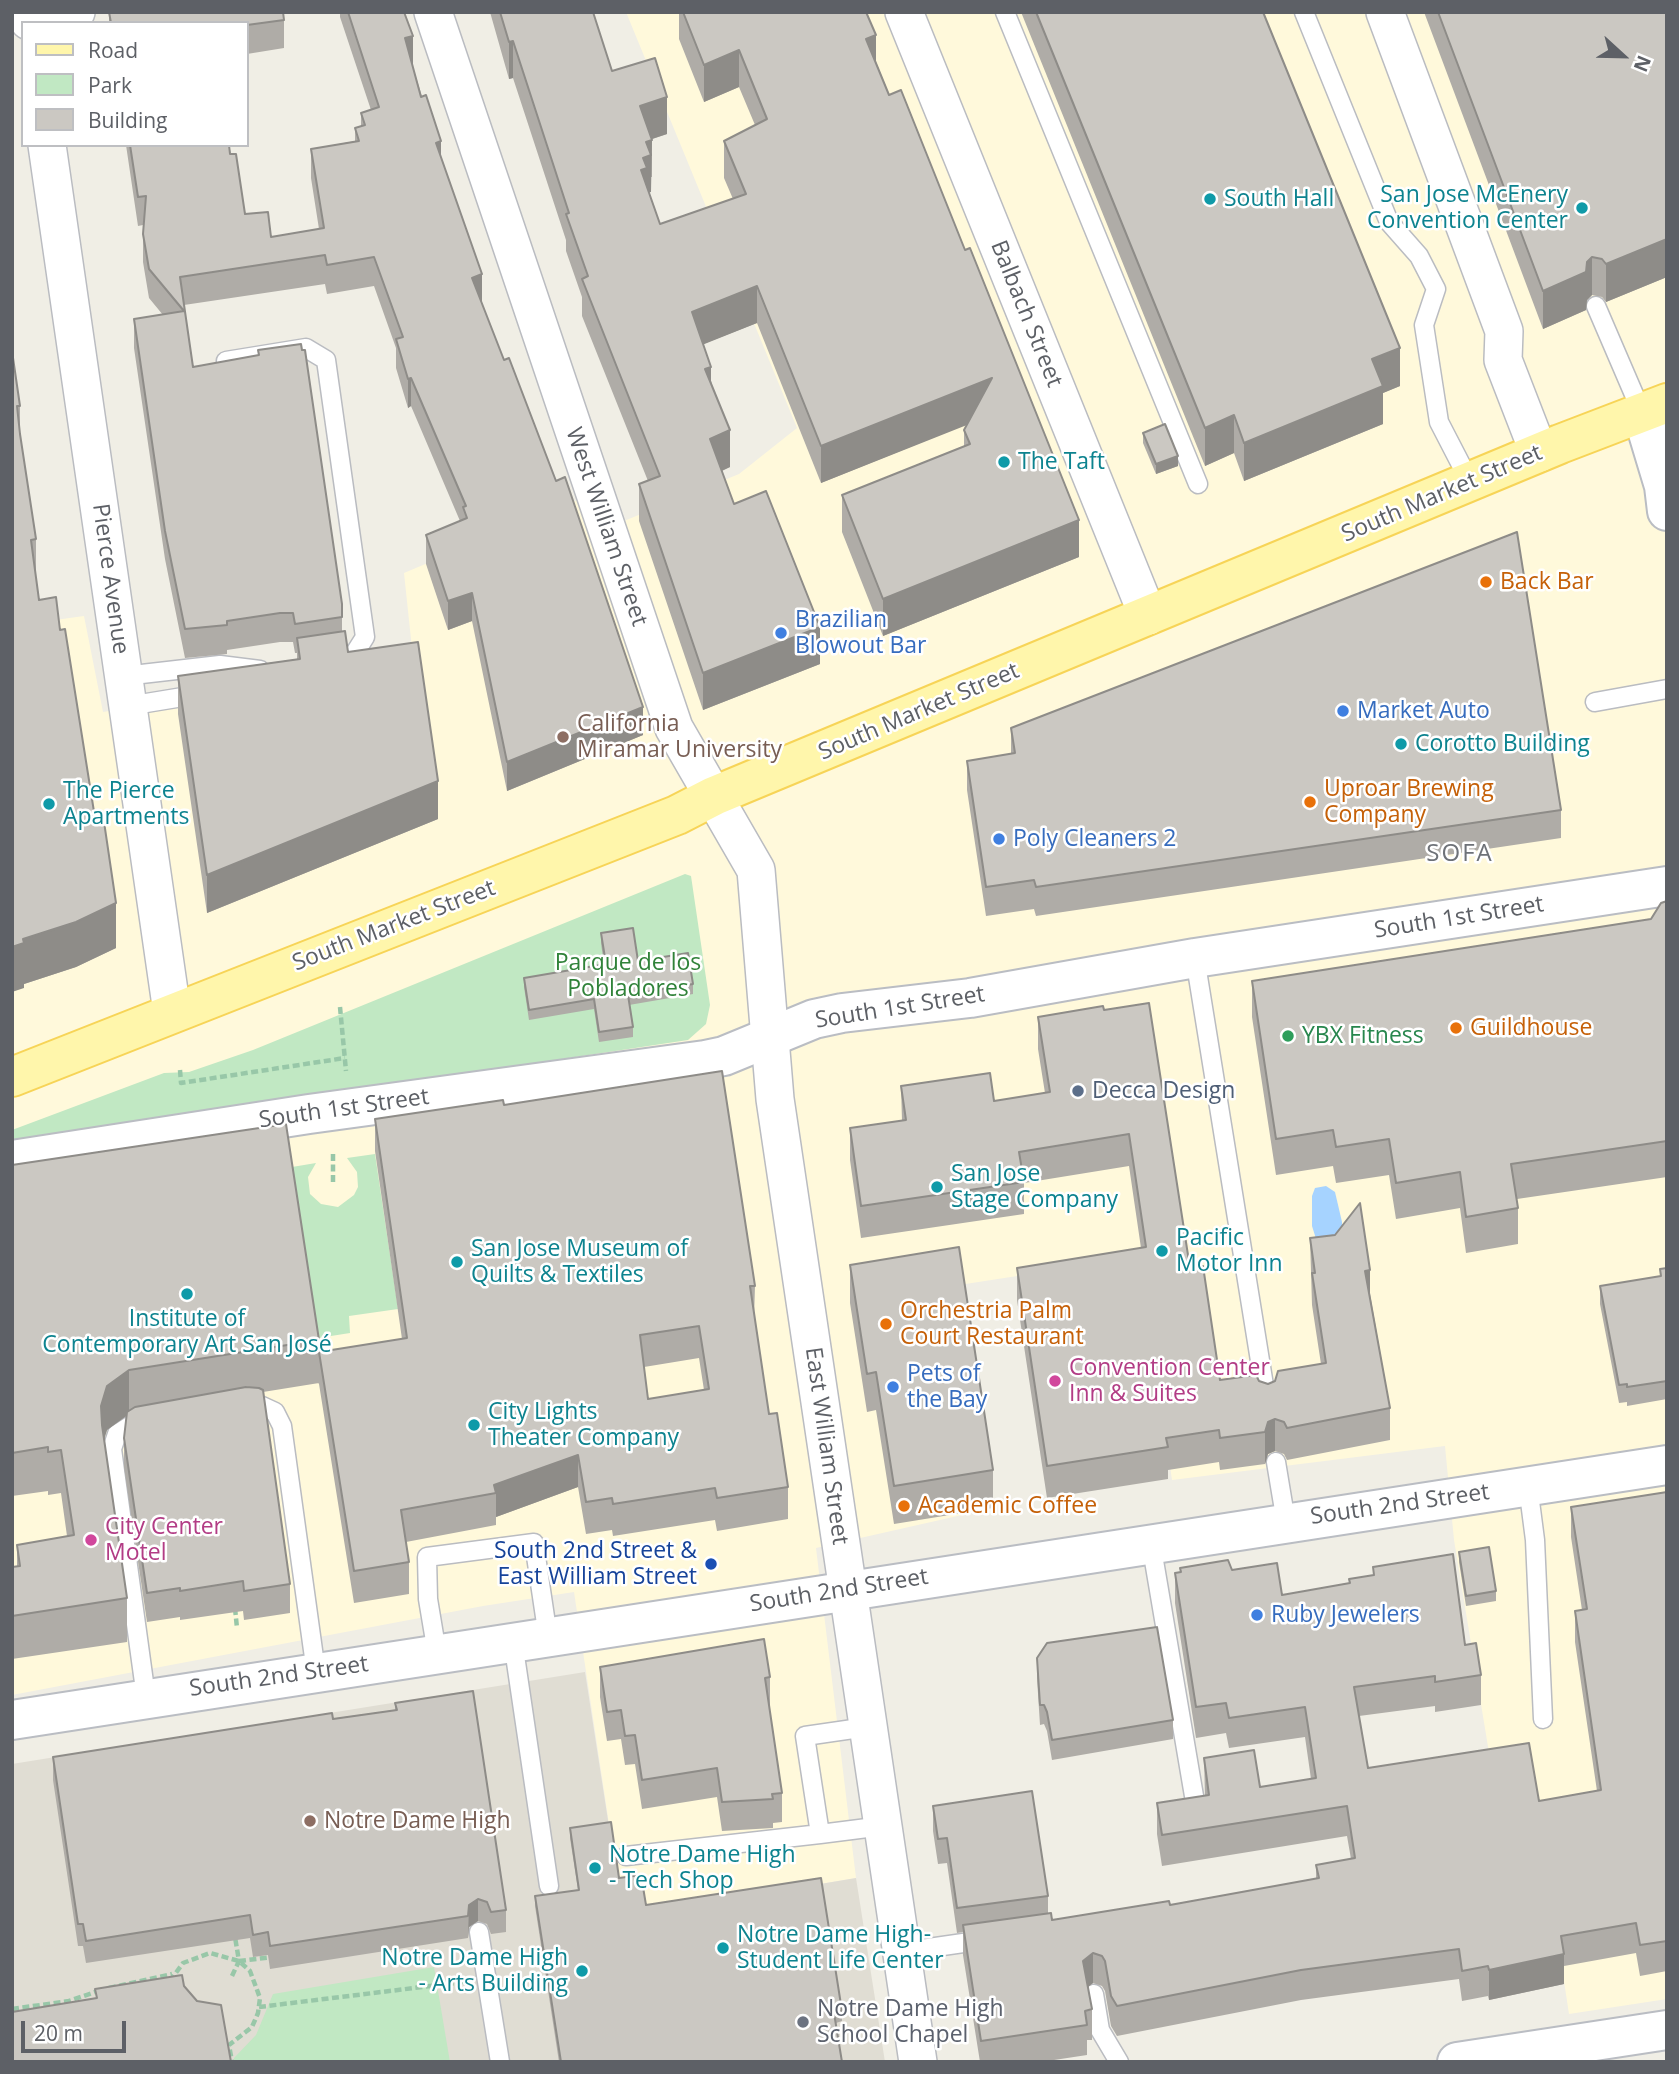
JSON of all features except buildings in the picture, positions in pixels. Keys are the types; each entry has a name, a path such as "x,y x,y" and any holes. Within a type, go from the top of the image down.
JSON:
{"main road":[{"name":"South Market Street","path":"12,1077 677,814 714,796 1539,453 1654,408"}],"street":[{"path":"28,19 76,12"},
{"name":"West William Street","path":"433,12 674,729 755,870 769,1037"},
{"name":"Balbach Street","path":"904,12 1148,616"},
{"path":"1385,12 1504,331 1503,360 1539,453"},
{"name":"Pierce Avenue","path":"47,147 172,1012"},
{"path":"1654,408 1667,511"},
{"name":"South 1st Street","path":"12,1160 309,1114 705,1060 724,1056 814,1018 970,998 1195,958 1667,886"},
{"name":"East William Street","path":"769,1037 775,1099 846,1590 918,2062"},
{"name":"South 2nd Street","path":"12,1720 146,1697 1667,1465"},
{"path":"1457,2062 1667,2029"}],"lane":[{"path":"1005,12 1198,484"},
{"path":"1304,12 1389,222 1419,256 1436,289 1424,325 1439,422 1470,482"},
{"path":"1596,306 1654,408"},
{"path":"226,360 306,348 326,360 365,637 354,656 313,662"},
{"path":"126,691 220,665 265,669 237,683"},
{"path":"1595,702 1667,689"},
{"path":"126,691 215,692"},
{"path":"1195,958 1267,1405"},
{"path":"219,1409 245,1405 262,1406 275,1412 282,1426 316,1672"},
{"path":"146,1697 112,1449 117,1434 131,1425 169,1418"},
{"path":"1276,1462 1286,1522"},
{"path":"1528,1486 1535,1539 1543,1719"},
{"path":"437,1654 428,1599 427,1558 534,1543 531,1639 549,1885"},
{"path":"1151,1543 1194,1797"},
{"path":"820,1834 805,1736 867,1727"},
{"path":"626,1856 883,1826"},
{"path":"479,1932 500,2062"},
{"path":"901,1952 997,1938"},
{"path":"1094,1994 1100,2030 1119,2062"}],"path":[{"path":"340,1007 348,1084"},
{"path":"180,1070 181,1083 345,1058"},
{"path":"332,1182 333,1151"},
{"path":"233,1601 237,1628"},
{"path":"232,2062 229,2045 252,2027 259,2007 257,1984 239,1961 234,1934"},
{"path":"167,1988 173,1974 196,1956 218,1954 239,1961 280,1956"},
{"path":"232,1976 239,1961"},
{"path":"12,2009 69,2001 130,1981 173,1974"},
{"path":"259,2007 487,1979"}],"shaded area":[{"path":"626,12 1667,12 1667,1999 1569,2014 1532,1772 1493,1777 1454,1540 1445,1446 1172,1480 1140,1257 959,1285 993,1508 816,1548 856,1878 623,1917 574,1592 483,1606 12,1695 12,626 84,616 103,712 413,658 404,573 584,497 597,532 739,474 797,428"},
{"name":"Notre Dame High","path":"585,1672 623,1917 856,1878 885,2062 12,2062 12,1764"}],"green space":[{"name":"Parque de los Pobladores","path":"685,874 691,876 710,1005 706,1024 688,1040 12,1142 12,1130 164,1073 189,1072 253,1050"},
{"path":"375,1154 398,1309 349,1316 350,1333 312,1339 286,1168 316,1163 308,1177 310,1194 321,1204 338,1207 354,1195 358,1187 357,1172 347,1158"},
{"path":"434,1967 450,2062 234,2062 234,2058 256,2035 273,1994"}],"water":[{"path":"1326,1186 1335,1192 1342,1222 1342,1249 1321,1255 1312,1226 1312,1196 1315,1188"}],"place":[{"name":"South Hall","path":"1210,199"},
{"name":"San Jose McEnery Convention Center","path":"1582,208"},
{"name":"The Taft","path":"1004,462"},
{"name":"Back Bar","path":"1486,582"},
{"name":"Brazilian Blowout Bar","path":"781,633"},
{"name":"Market Auto","path":"1343,711"},
{"name":"California Miramar University","path":"563,737"},
{"name":"Corotto Building","path":"1401,744"},
{"name":"Uproar Brewing Company","path":"1310,802"},
{"name":"The Pierce Apartments","path":"49,804"},
{"name":"Poly Cleaners 2","path":"999,839"},
{"name":"Guildhouse","path":"1456,1028"},
{"name":"YBX Fitness","path":"1288,1036"},
{"name":"Decca Design","path":"1078,1091"},
{"name":"San Jose Stage Company","path":"937,1187"},
{"name":"Pacific Motor Inn","path":"1162,1251"},
{"name":"San Jose Museum of Quilts & Textiles","path":"457,1262"},
{"name":"Institute of Contemporary Art San José","path":"187,1294"},
{"name":"Orchestria Palm Court Restaurant","path":"886,1324"},
{"name":"Convention Center Inn & Suites","path":"1055,1381"},
{"name":"Pets of the Bay","path":"893,1387"},
{"name":"City Lights Theater Company","path":"474,1425"},
{"name":"Academic Coffee","path":"904,1506"},
{"name":"City Center Motel","path":"91,1540"},
{"name":"South 2nd Street & East William Street","path":"711,1564"},
{"name":"Ruby Jewelers","path":"1257,1615"},
{"name":"Notre Dame High","path":"310,1821"},
{"name":"Notre Dame High - Tech Shop","path":"595,1868"},
{"name":"Notre Dame High- Student Life Center","path":"723,1948"},
{"name":"Notre Dame High - Arts Building","path":"582,1971"},
{"name":"Notre Dame High School Chapel","path":"803,2022"}],"district":[{"name":"SOFA","path":"1460,854"}]}
